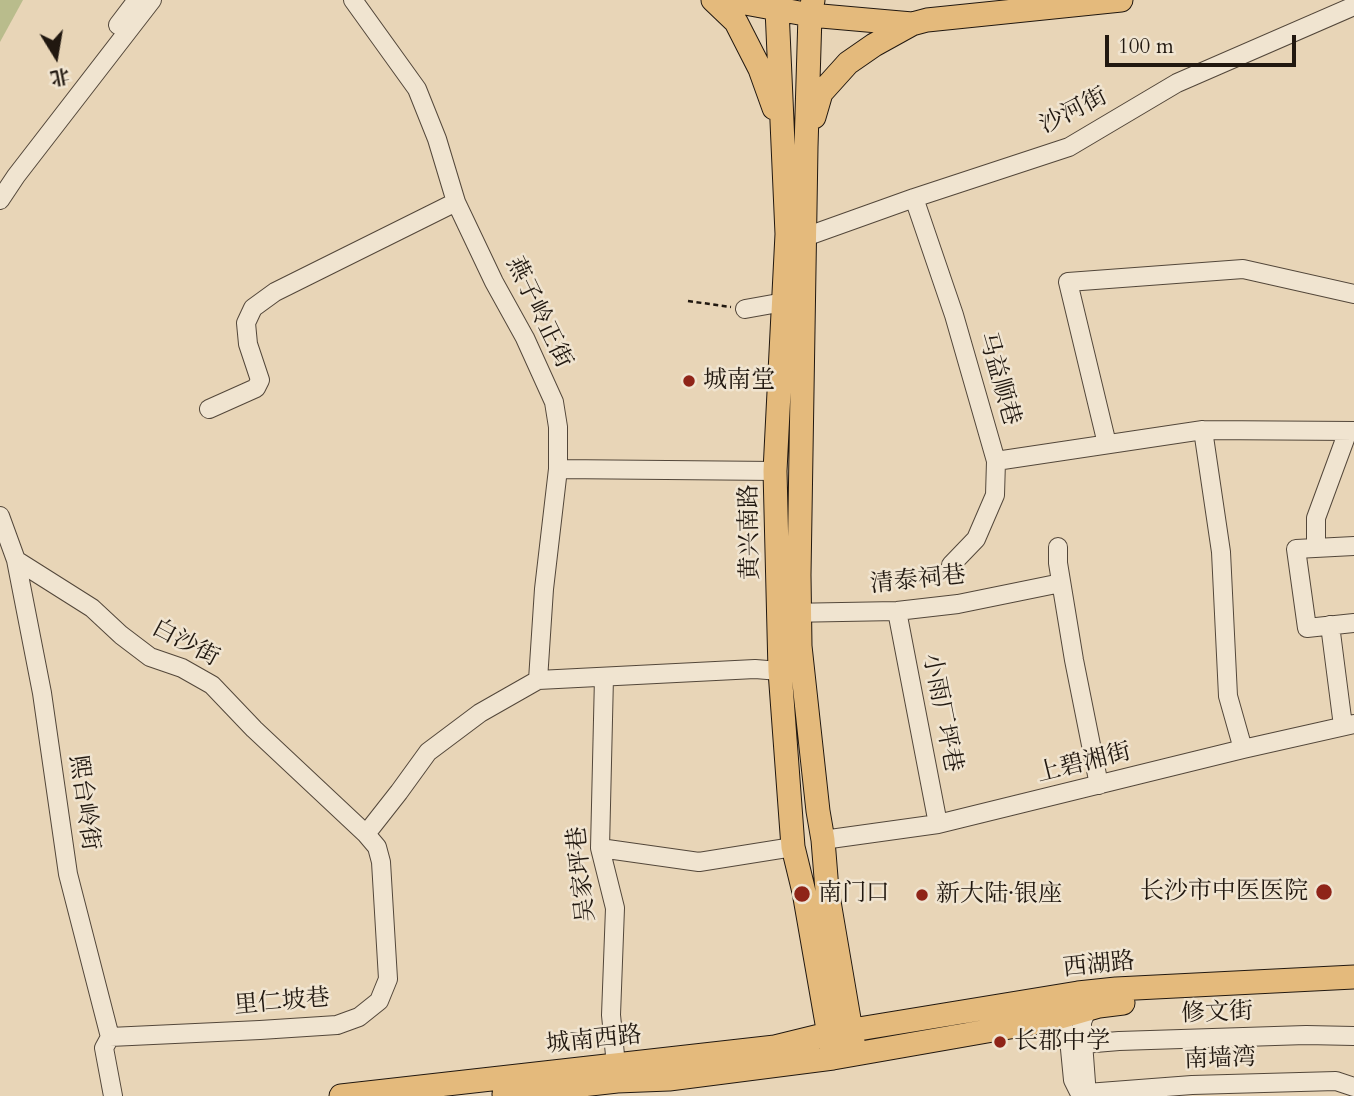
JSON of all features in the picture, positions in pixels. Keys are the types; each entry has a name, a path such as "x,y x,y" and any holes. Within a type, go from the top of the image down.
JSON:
{"main road":[{"path":"713,0 736,22 742,34 772,98 783,141"},
{"path":"729,0 811,8 912,24"},
{"path":"806,147 821,93 848,63 912,24 927,20 1121,0"},
{"name":"黄兴南路","path":"777,5 787,234 775,471 789,613 800,646 823,840 832,990"},
{"name":"黄兴南路","path":"811,8 799,575 789,613 780,671 793,847 832,990 844,1056"},
{"name":"西湖路","path":"839,1032 1078,993 1354,977"},
{"path":"775,1047 796,1039 808,1029 832,990 867,1016 903,1022"},
{"name":"西湖路","path":"844,1056 1050,1020 1120,1003 1354,993"},
{"name":"城南西路","path":"341,1096 775,1047 839,1032"},
{"name":"城南西路","path":"480,1096 542,1093 617,1081 670,1087 844,1056"}],"street":[{"path":"2,172 137,0"},
{"path":"0,200 152,0"},
{"name":"燕子岭正街","path":"353,0 417,89 437,139 456,202 494,282 525,338 554,402 558,427 558,469 544,589 538,680"},
{"name":"沙河街","path":"805,237 1069,147 1177,83 1354,6"},
{"name":"马益顺巷","path":"914,198 954,315 996,461 995,495 976,538 951,565"},
{"path":"209,409 256,388 260,380 248,344 246,323 253,308 275,292 456,202"},
{"path":"1107,444 1068,282 1243,269 1354,294"},
{"path":"745,309 784,302"},
{"path":"996,461 1203,429 1351,431 1316,518 1316,547"},
{"path":"1203,429 1221,552 1228,696 1242,749"},
{"path":"558,469 775,471"},
{"name":"熙台岭街","path":"0,516 16,560 42,693 68,874 110,1037 104,1048 113,1096"},
{"path":"1354,546 1296,549 1307,628 1354,623"},
{"path":"1058,547 1058,563 1074,660 1100,785"},
{"name":"白沙街","path":"16,560 92,608 150,657 182,668 212,684 254,729 347,818"},
{"name":"清泰祠巷","path":"789,613 897,611 958,604 1061,583"},
{"name":"小雨厂坪巷","path":"897,611 938,824"},
{"path":"1330,625 1349,725"},
{"path":"366,834 428,752 480,713 538,680 755,668 780,671"},
{"name":"吴家坪巷","path":"604,677 600,848 615,908 611,1015 616,1065"},
{"name":"上碧湘街","path":"823,840 938,824 1349,725"},
{"name":"里仁坡巷","path":"110,1037 337,1025 359,1017 379,1001 388,979 381,862 377,847 347,818"},
{"path":"600,848 699,862 793,847"},
{"path":"1085,1095 1082,1022 1087,1010"},
{"path":"1050,1020 1066,1032 1073,1080 1085,1095"},
{"name":"修文街","path":"1083,1044 1306,1035 1354,1036"},
{"name":"南墙湾","path":"1085,1095 1192,1085 1336,1081 1354,1087"}],"path":[{"path":"688,301 745,309"}],"green space":[{"path":"0,0 23,0 0,42"}],"place":[{"name":"城南堂","path":"689,381"},
{"name":"长沙市中医医院","path":"1324,892"},
{"name":"南门口","path":"802,894"},
{"name":"新大陆·银座","path":"922,895"},
{"name":"长郡中学","path":"1000,1042"}]}
